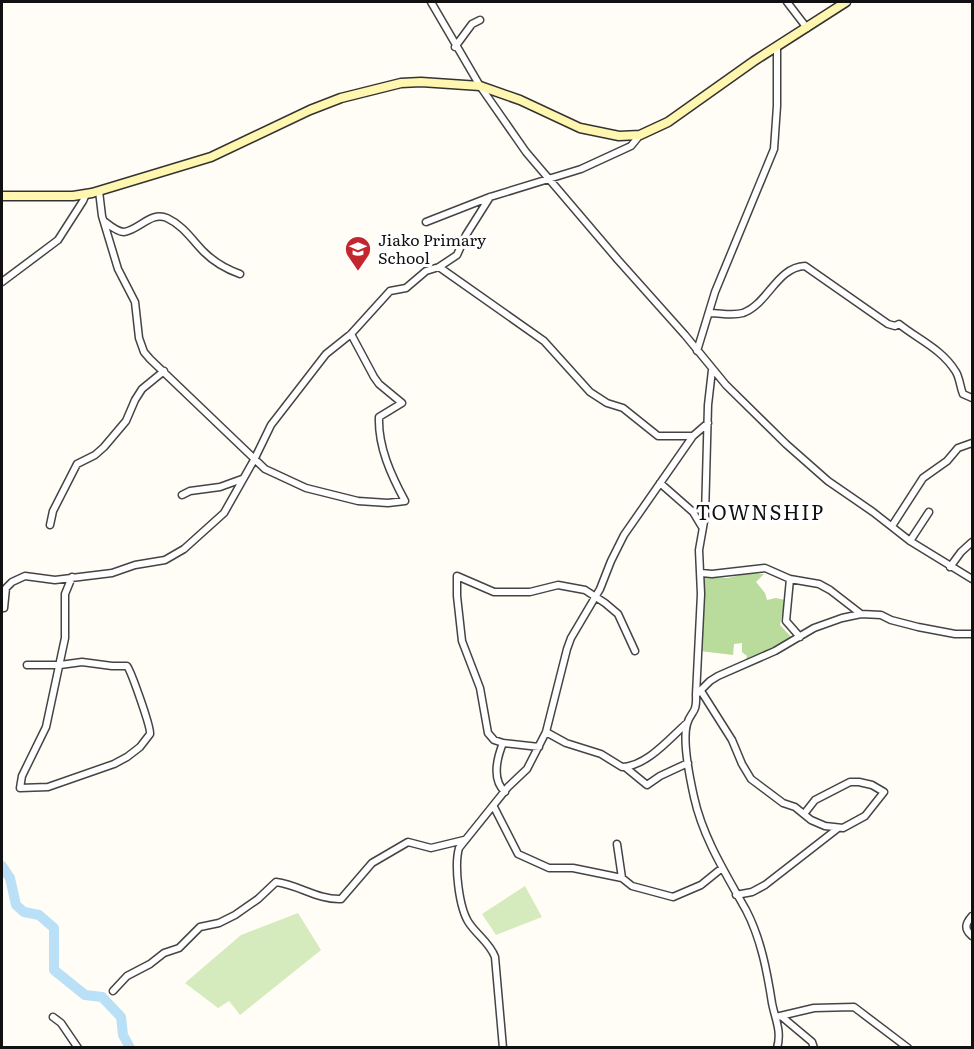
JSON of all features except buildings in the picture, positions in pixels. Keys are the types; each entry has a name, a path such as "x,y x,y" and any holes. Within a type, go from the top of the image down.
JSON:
{"street":[{"path":"430,2 480,86 526,152 712,370 761,422 810,466 910,541 972,579"},
{"path":"787,2 807,28"},
{"path":"2,196 86,194 99,191 211,157 310,110 374,88 401,83 480,86 520,100 580,128 619,136 640,135 668,122 846,2"},
{"path":"456,47 472,24 480,20"},
{"path":"698,351 716,292 774,149 777,47"},
{"path":"426,222 490,197 580,169 625,149 635,143 640,135"},
{"path":"99,191 104,221 118,269 135,302 142,347 146,355 265,469 306,488 365,503 405,501 383,450 379,427 379,417 402,403 379,384 351,334"},
{"path":"2,282 58,240 84,201 86,194"},
{"path":"4,608 6,588 20,577 55,580 112,573 135,565 176,556 220,517 254,460 268,429 326,354 351,334 390,291 406,288 426,271 439,267 457,255 466,235 490,197"},
{"path":"104,221 119,231 125,232 160,216 167,218 191,236 206,255 240,274"},
{"path":"710,313 745,312 763,299 786,273 794,268 805,266 888,324 895,326 899,324 931,346 956,372 963,394 972,398"},
{"path":"439,267 475,294 509,314 544,341 590,392 608,403 623,408 658,436 693,436"},
{"path":"625,767 642,761 664,744 687,723 696,711 699,693 699,550 705,516 712,370"},
{"path":"50,525 53,511 77,464 95,455 104,447 126,421 142,390 164,371"},
{"path":"503,1047 495,957 491,948 467,921 461,903 457,860 459,848 527,768 546,732 567,650 596,596 617,548 693,436 708,423"},
{"path":"892,526 923,478 947,461 958,448 972,443"},
{"path":"182,495 190,491 220,487 243,478"},
{"path":"660,483 693,512 703,527"},
{"path":"910,541 930,512"},
{"path":"950,567 972,542"},
{"path":"700,573 765,568 790,579 819,584 861,614"},
{"path":"539,747 503,743 494,740 488,733 480,688 462,641 457,576 494,592 530,592 558,585 585,590 618,614 635,651"},
{"path":"27,665 60,665 82,662 127,666 132,673 148,720 150,734 134,752 114,764 48,787 20,788 22,776 46,727 60,665 65,638 66,587 72,577"},
{"path":"790,579 786,621 800,637"},
{"path":"699,693 718,676 775,651 814,628 842,618 876,614 903,624 955,634 972,634"},
{"path":"699,693 732,740 751,779 783,804 795,807 804,814 818,824 843,828 865,816 884,792 872,785 850,782 815,800 804,814"},
{"path":"687,723 688,764 698,813 707,837 745,909 765,960 778,1016 780,1031 777,1047"},
{"path":"546,732 572,746 601,754 625,767 647,785 660,776 688,764"},
{"path":"503,743 497,760 497,777 505,792"},
{"path":"494,807 516,852 521,857 549,868 573,868 622,878 632,886 673,897 701,885 722,867"},
{"path":"736,895 752,892 765,885 837,828"},
{"path":"113,991 127,976 150,964 164,953 179,948 200,927 226,921 258,899 276,882 296,885 326,899 341,899 372,863 408,842 431,848 465,840"},
{"path":"617,844 622,878"},
{"path":"972,916 966,925 966,929 972,936"},
{"path":"778,1016 814,1008 854,1007 908,1047"},
{"path":"778,1016 812,1042 814,1047"},
{"path":"53,1017 61,1023 78,1047"}],"green space":[{"path":"748,573 764,574 756,582 765,593 767,600 776,598 785,600 780,625 793,639 749,663 747,656 742,652 742,643 734,644 733,655 700,651 703,578 728,578"},
{"path":"525,886 542,917 496,935 482,914"},
{"path":"298,913 321,950 240,1015 229,1001 218,1008 185,983 241,935"}],"waterway":[{"path":"2,866 10,878 16,905 24,912 39,915 54,928 54,970 85,995 102,997 121,1017 123,1035 130,1048"}],"place":[{"name":"Jiako Primary School","path":"358,272"}],"district":[{"name":"TOWNSHIP","path":"760,513"}]}
